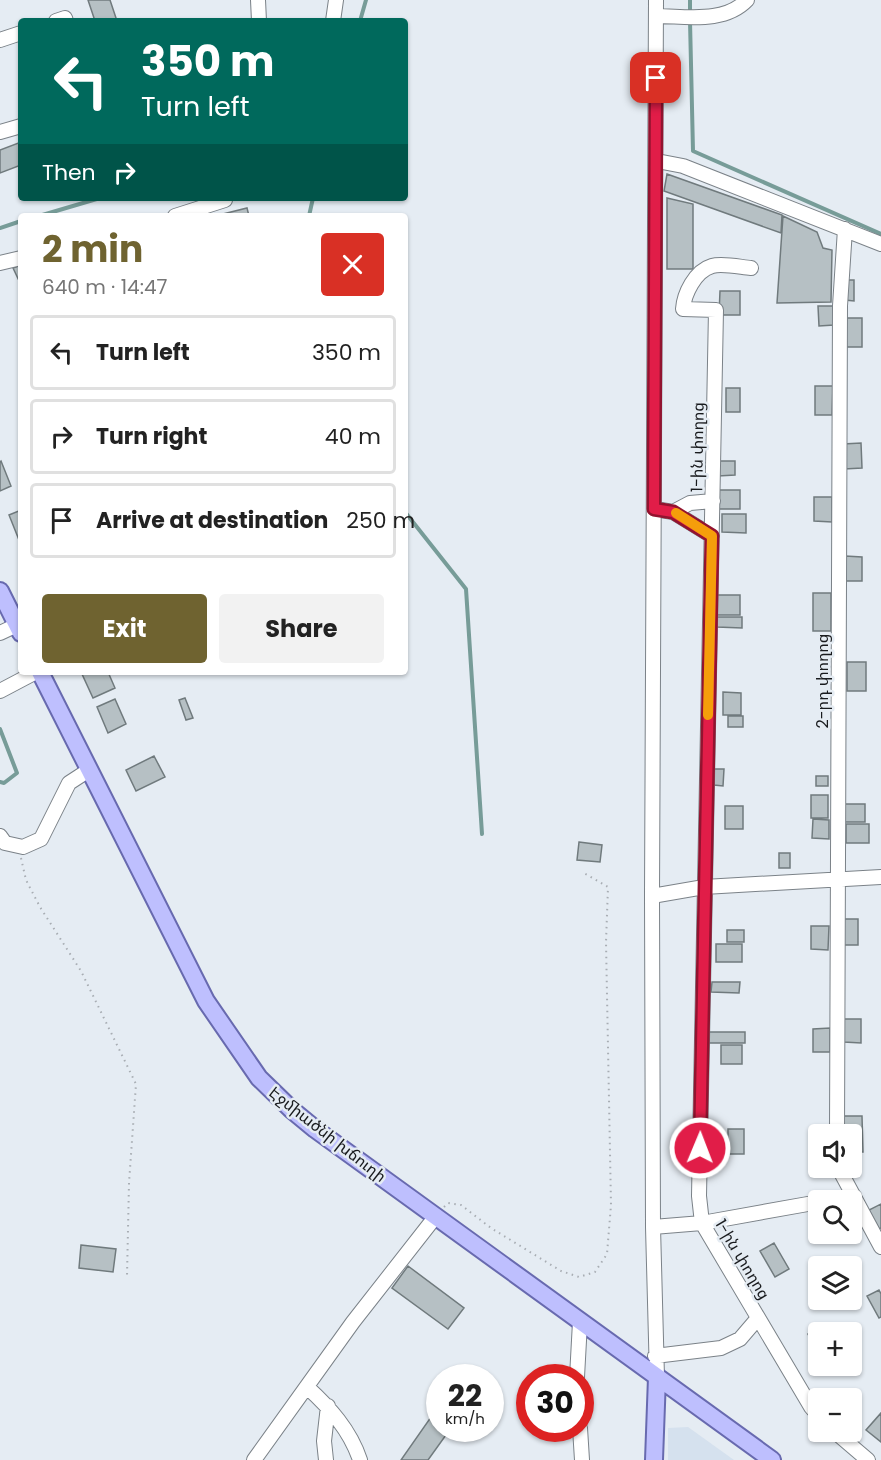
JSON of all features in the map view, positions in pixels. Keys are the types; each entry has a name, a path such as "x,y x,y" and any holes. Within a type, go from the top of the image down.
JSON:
{"main road":[{"path":"0,591 18,627"},
{"name":"Էջմիածնի խճուղի","path":"40,675 206,1000 258,1078 308,1123 618,1349 652,1367 772,1460"},
{"path":"652,1367 654,1460"}],"street":[{"path":"258,0 259,18"},
{"path":"333,18 336,0"},
{"path":"656,0 652,1367 721,1348 740,1339 758,1318"},
{"path":"656,16 722,16 740,8 747,0"},
{"path":"0,40 18,34"},
{"path":"0,132 18,127"},
{"path":"657,161 683,166 881,244"},
{"path":"185,213 222,201"},
{"name":"2-րդ փողոց","path":"837,1124 840,306 845,229"},
{"path":"0,263 18,259"},
{"name":"1-ին փողոց","path":"751,268 712,266 701,273 687,290 683,309 716,310 699,1196 702,1223 808,1402"},
{"path":"673,512 690,503 713,501"},
{"path":"654,509 673,512 712,536"},
{"path":"0,633 18,629"},
{"path":"0,691 32,675"},
{"path":"0,836 5,843 23,847 41,839 69,783 89,770"},
{"path":"652,896 704,887 881,877"},
{"path":"652,1227 702,1223 808,1204"},
{"path":"862,1211 881,1247"},
{"path":"254,1460 353,1322 436,1216"},
{"path":"578,1364 580,1322"},
{"path":"306,1387 328,1406 354,1442 360,1460"},
{"path":"326,1460 324,1441 328,1406"},
{"path":"581,1442 582,1460"},
{"path":"847,1442 868,1460"}],"path":[{"path":"23,847 20,861 26,880 40,907 81,970 136,1084 129,1183 127,1276"},
{"path":"436,1216 448,1203 461,1205 491,1228 561,1271 579,1277 595,1272 607,1254 611,1205 606,942 608,887 582,872"}],"shaded area":[{"path":"688,1427 734,1460 668,1460 668,1428"}],"building":[{"path":"88,0 110,0 116,18 94,18"},
{"path":"18,143 18,166 0,173 0,150"},
{"path":"667,174 782,215 781,233 664,191"},
{"path":"667,198 693,204 693,269 667,269"},
{"path":"247,208 248,213 227,213"},
{"path":"783,216 817,232 823,248 832,250 831,302 777,303"},
{"path":"18,266 18,279 13,268"},
{"path":"846,280 854,280 854,301 845,300"},
{"path":"720,291 740,291 740,315 719,315"},
{"path":"818,306 834,306 834,325 819,326"},
{"path":"844,318 862,318 862,347 844,347"},
{"path":"815,386 833,386 832,415 815,415"},
{"path":"726,388 740,388 740,412 726,412"},
{"path":"861,443 862,468 844,469 843,444"},
{"path":"718,461 735,461 735,475 718,476"},
{"path":"0,462 11,486 0,491"},
{"path":"716,490 740,490 740,509 716,509"},
{"path":"814,497 832,497 832,522 814,521"},
{"path":"18,511 18,538 9,515"},
{"path":"722,514 746,514 746,533 722,532"},
{"path":"845,556 862,557 862,581 844,581"},
{"path":"813,593 831,593 831,631 813,631"},
{"path":"714,595 740,595 740,615 714,615"},
{"path":"717,617 742,617 742,628 717,627"},
{"path":"847,662 866,662 866,691 847,691"},
{"path":"82,675 109,675 115,688 93,698"},
{"path":"723,692 741,693 741,715 723,715"},
{"path":"185,698 193,718 186,720 179,700"},
{"path":"115,699 126,724 108,733 97,707"},
{"path":"728,716 743,716 743,727 728,727"},
{"path":"154,756 165,777 136,791 126,770"},
{"path":"714,769 724,769 723,786 714,785"},
{"path":"816,776 828,776 828,786 816,786"},
{"path":"811,795 828,795 828,818 811,818"},
{"path":"841,804 865,804 865,822 841,822"},
{"path":"725,806 743,806 743,829 725,829"},
{"path":"813,819 829,820 829,839 812,838"},
{"path":"846,824 869,824 869,843 846,843"},
{"path":"579,842 602,845 600,862 577,860"},
{"path":"779,853 790,853 790,868 779,868"},
{"path":"841,919 858,919 858,945 841,945"},
{"path":"811,926 829,926 828,950 811,949"},
{"path":"727,930 744,930 744,942 727,942"},
{"path":"716,944 742,944 742,962 716,962"},
{"path":"712,982 740,982 739,993 711,992"},
{"path":"844,1019 861,1019 861,1043 844,1042"},
{"path":"830,1028 830,1052 813,1052 813,1029"},
{"path":"708,1032 745,1032 745,1043 708,1043"},
{"path":"721,1045 742,1045 742,1064 721,1064"},
{"path":"844,1116 862,1116 863,1152 862,1124 844,1124"},
{"path":"728,1129 744,1129 744,1154 728,1154"},
{"path":"881,1204 881,1228 879,1229 869,1210"},
{"path":"774,1243 789,1269 775,1277 760,1251"},
{"path":"81,1245 116,1249 113,1272 79,1268"},
{"path":"408,1266 464,1308 448,1329 392,1288"},
{"path":"879,1290 881,1317 879,1318 867,1296"},
{"path":"881,1413 881,1442 866,1430"},
{"path":"426,1424 426,1442 441,1442 428,1460 401,1460"}],"waterway":[{"path":"361,18 366,0"},
{"path":"690,0 690,14"},
{"path":"690,21 693,151 881,234"},
{"path":"49,213 90,201"},
{"path":"310,213 312,201"},
{"path":"0,228 18,222"},
{"path":"408,516 466,589 482,834"},
{"path":"0,729 17,773 4,783 0,782"}],"slow traffic":[{"path":"676,513 712,536 708,715"}],"route":[{"path":"656,78 654,509 673,512 712,536 700,1148"}]}
